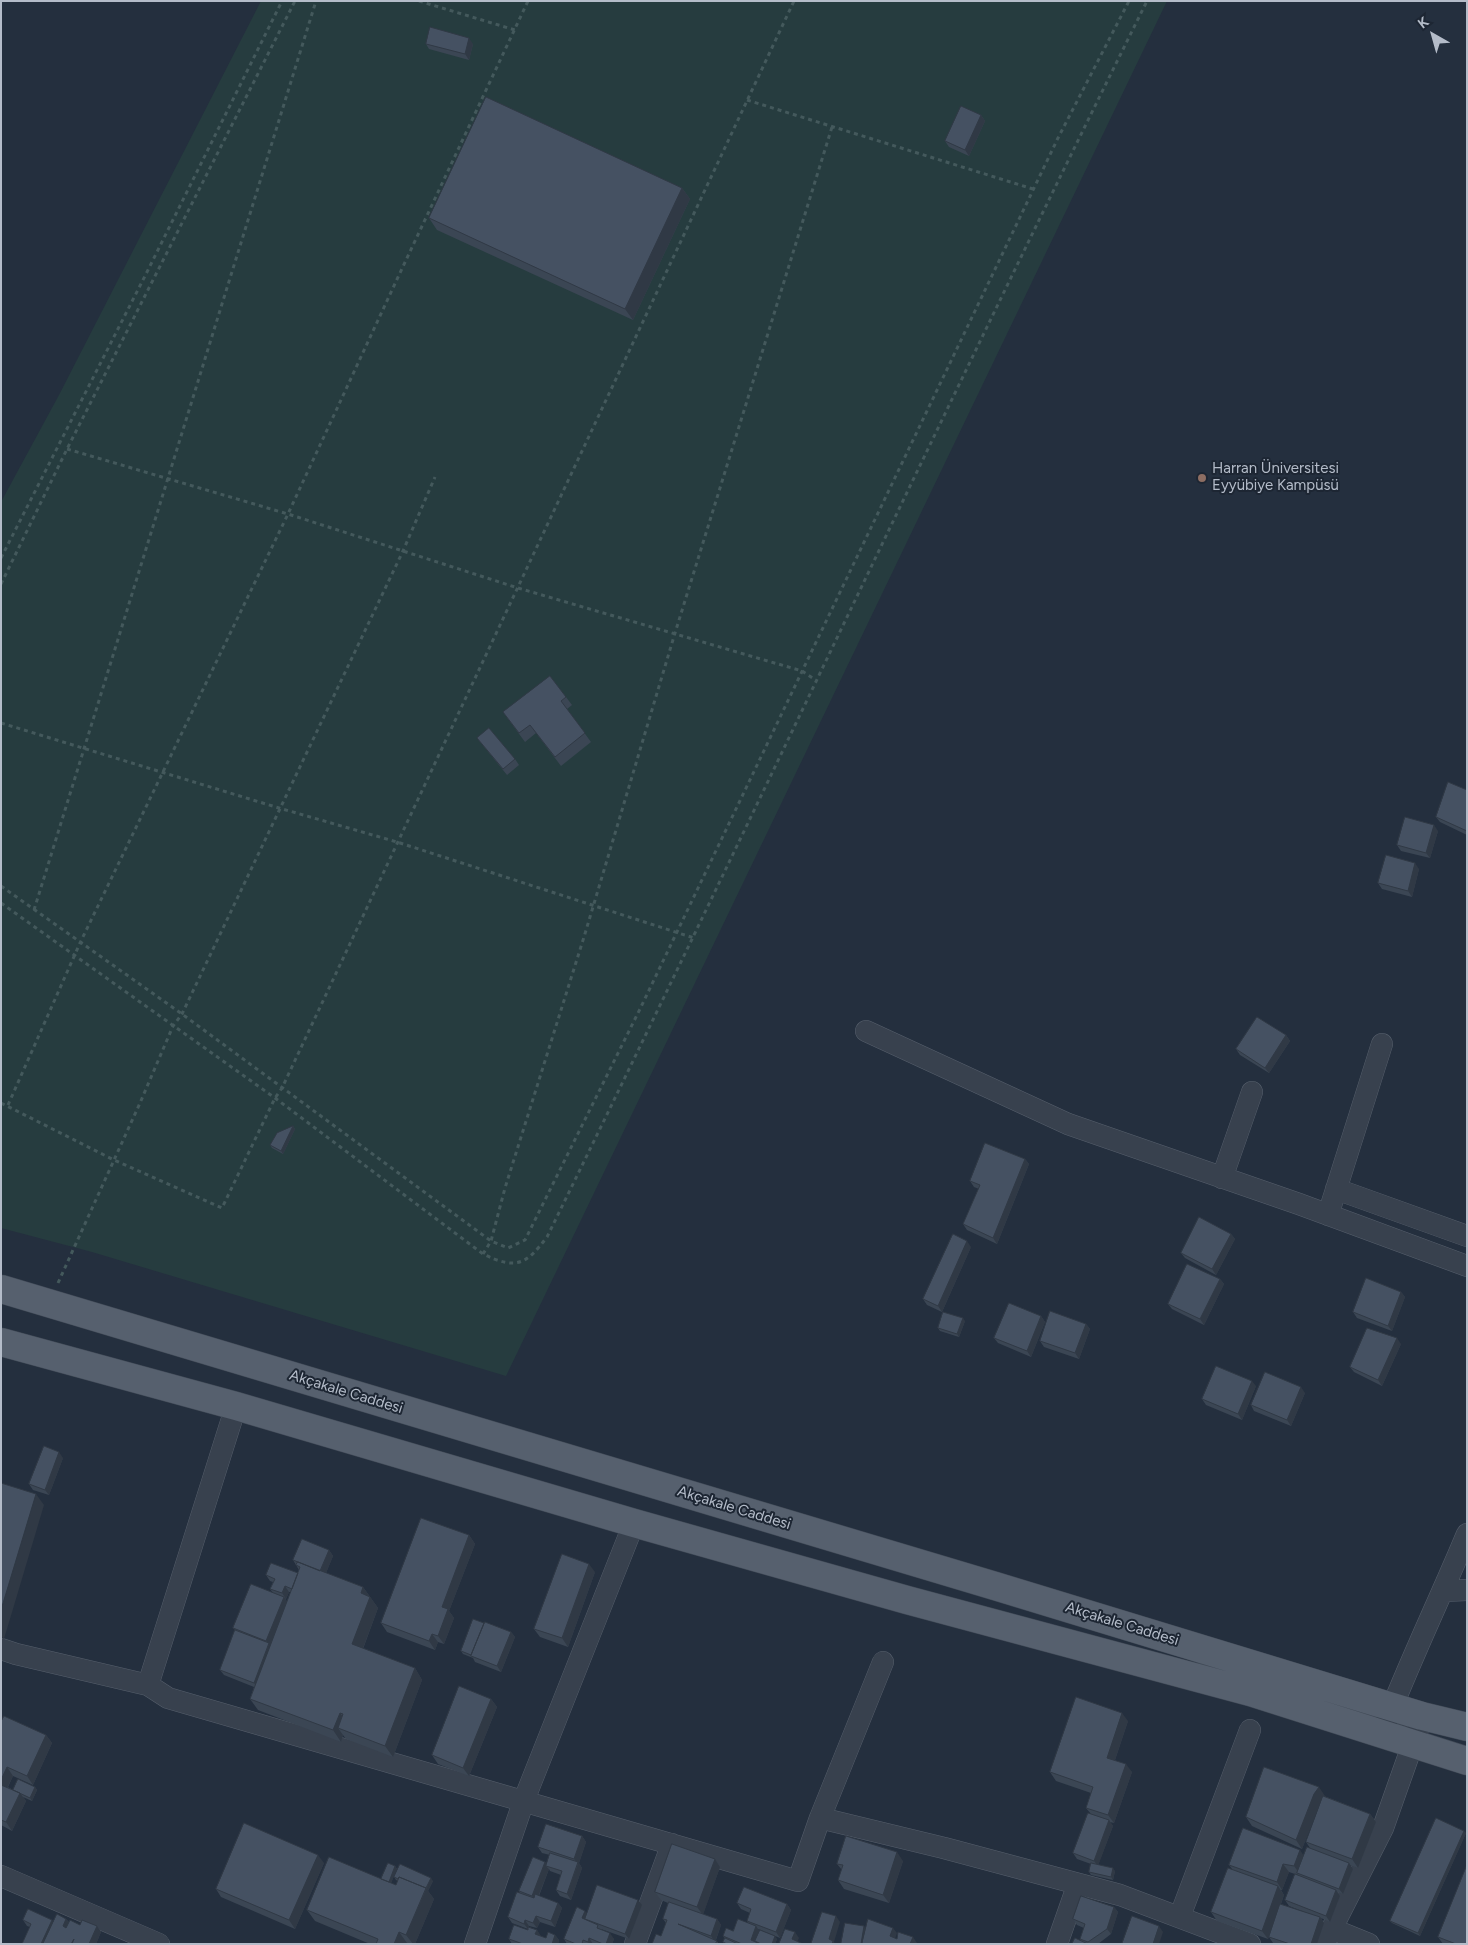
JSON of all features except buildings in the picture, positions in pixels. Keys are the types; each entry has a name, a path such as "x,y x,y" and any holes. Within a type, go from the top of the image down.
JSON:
{"main road":[{"name":"Akçakale Caddesi","path":"1,1289 1422,1716 1466,1726"},
{"name":"Akçakale Caddesi","path":"1,1342 236,1406 634,1523 1250,1692 1464,1760"}],"street":[{"path":"866,1031 1068,1124 1467,1266"},
{"path":"1328,1215 1382,1044"},
{"path":"1222,1178 1252,1092"},
{"path":"1336,1189 1467,1236"},
{"path":"148,1685 236,1406"},
{"path":"475,1944 524,1800 634,1523"},
{"path":"1381,1735 1467,1534"},
{"path":"1444,1591 1467,1590"},
{"path":"1,1649 148,1685 168,1698 798,1881 820,1818 883,1662"},
{"path":"1369,1944 1328,1936 1383,1828 1422,1716"},
{"path":"1464,1760 1466,1726"},
{"path":"1180,1916 1250,1730"},
{"path":"820,1818 944,1848 1120,1895 1180,1916 1250,1944"},
{"path":"635,1944 672,1844"},
{"path":"1,1876 129,1937 159,1944"},
{"path":"1057,1944 1078,1884"}],"path":[{"path":"1,558 146,274 282,1"},
{"path":"1,584 67,449 295,1"},
{"path":"34,910 86,749 316,1"},
{"path":"419,1 515,30"},
{"path":"8,1106 76,955 80,942 288,514 528,1"},
{"path":"1,1102 114,1160 222,1208 275,1098 282,1088 794,1"},
{"path":"1,886 182,1014 490,1242 508,1248 525,1240 676,933 1034,190 1129,1"},
{"path":"1,903 275,1098 483,1254 506,1263 521,1262 534,1254 547,1237 694,938 1047,201 1147,1"},
{"path":"747,100 1034,190"},
{"path":"483,1254 490,1242 675,633 832,127"},
{"path":"67,449 288,514 518,588 802,672 817,681"},
{"path":"49,1304 173,1026 182,1014 402,551 435,477"},
{"path":"1,723 397,842 694,938"}],"green space":[{"path":"261,1 1167,1 506,1376 92,1252 1,1228 1,502 59,395"}],"place":[{"name":"Harran Üniversitesi Eyyübiye Kampüsü","path":"1202,478"}]}
